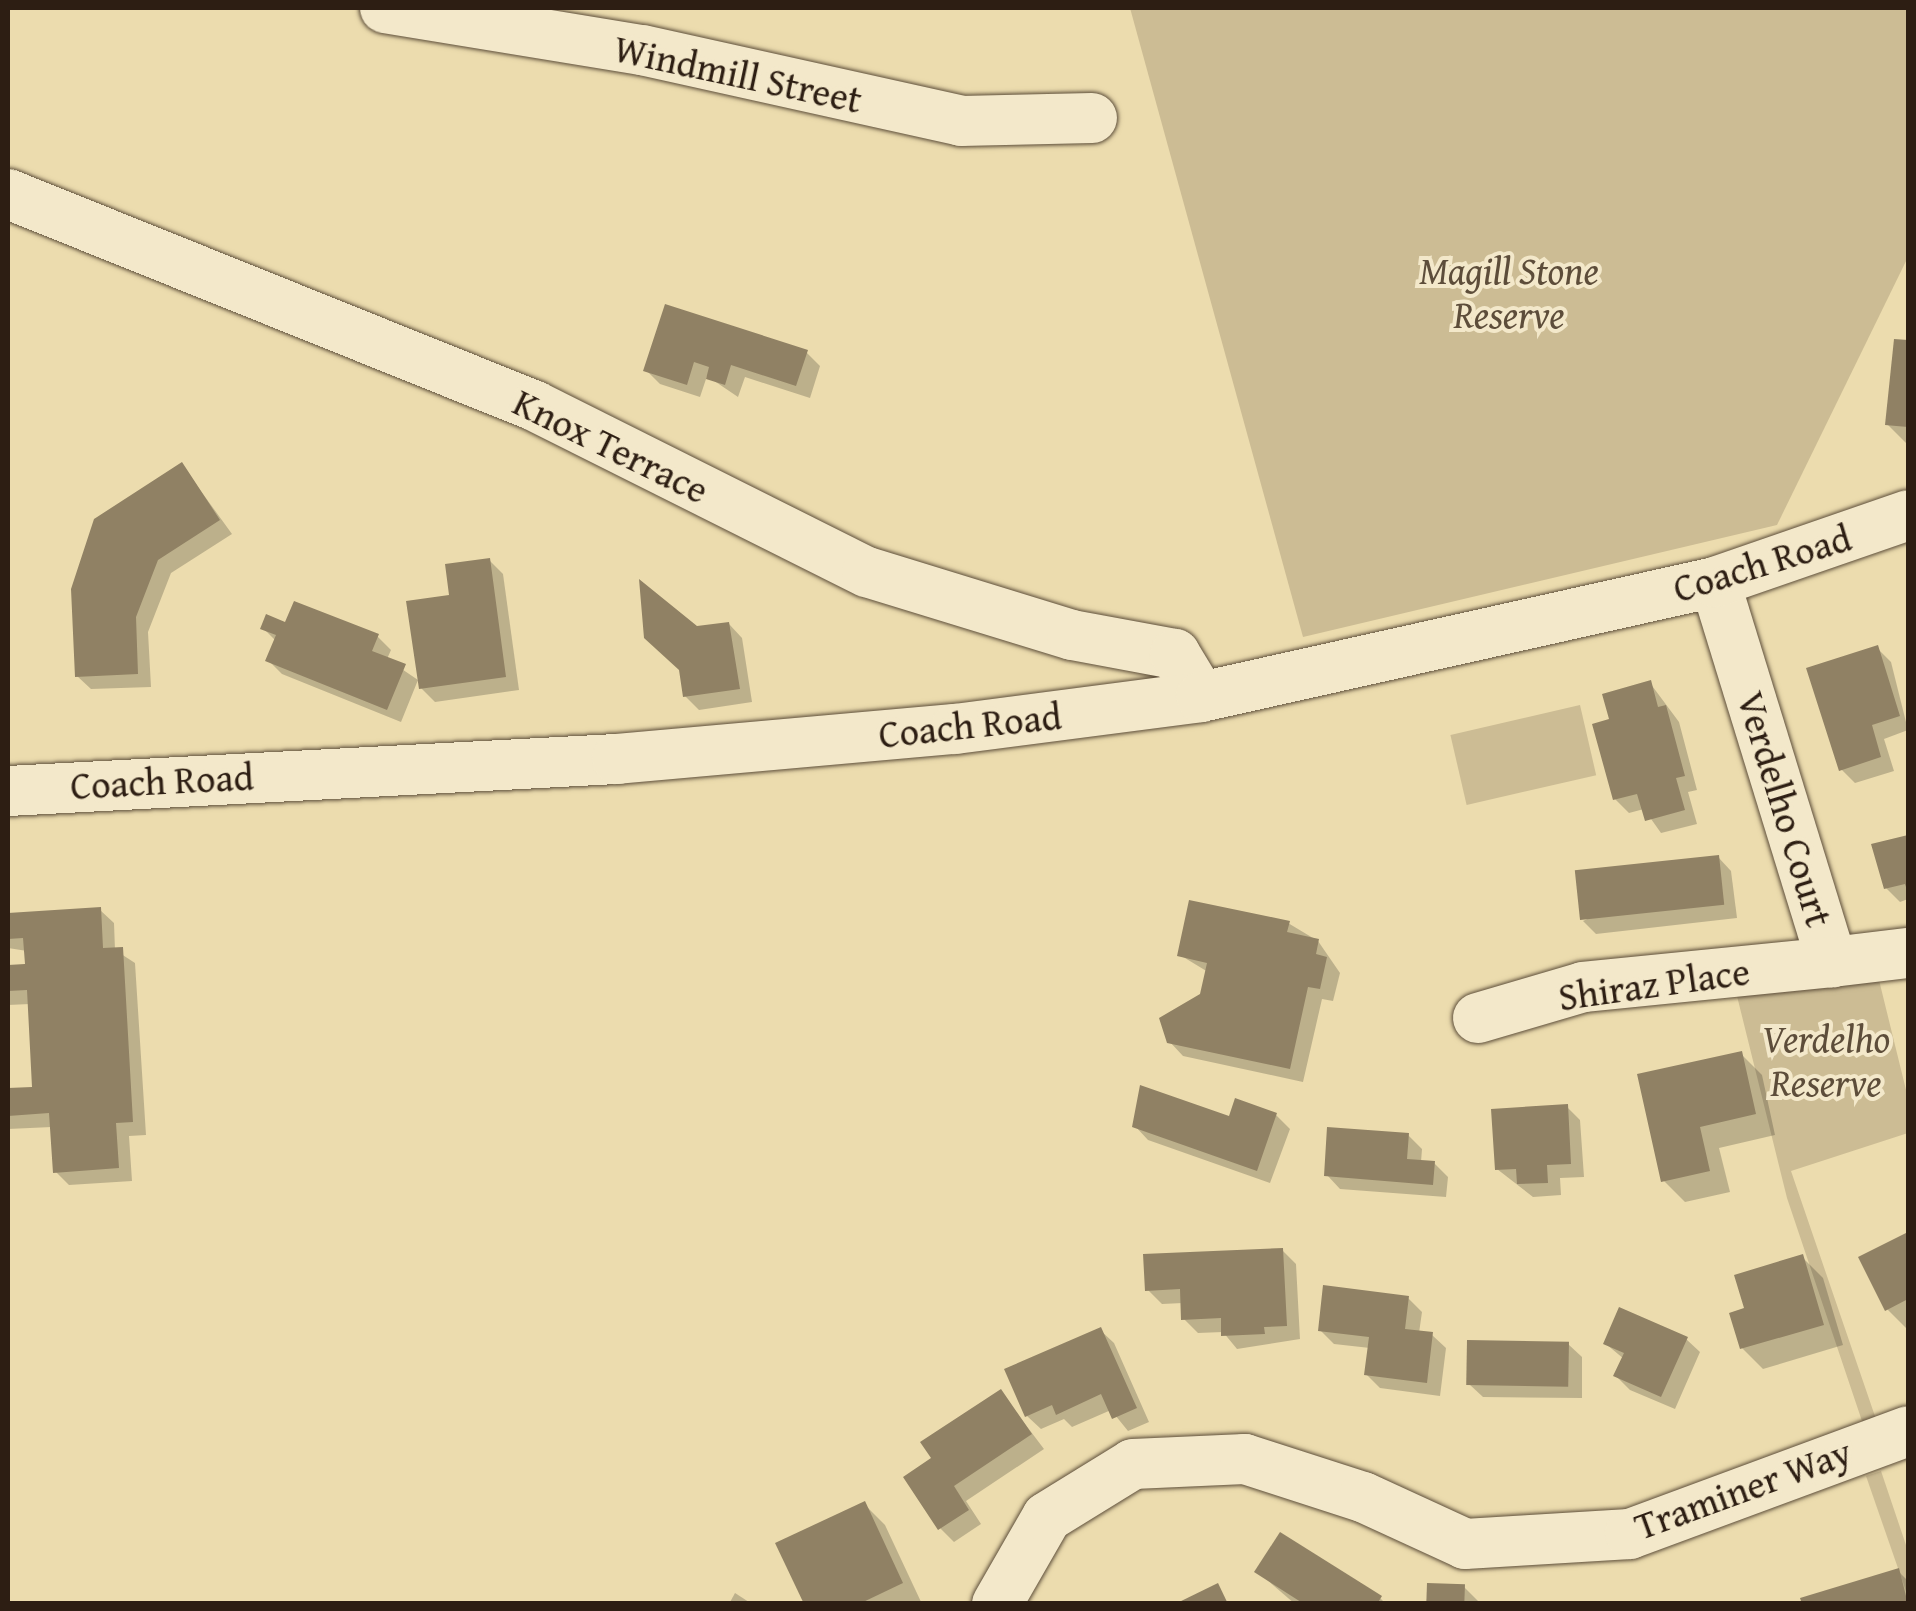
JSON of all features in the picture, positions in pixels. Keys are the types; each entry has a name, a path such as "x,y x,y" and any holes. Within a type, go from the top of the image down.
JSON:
{"street":[{"name":"Windmill Street","path":"385,8 642,50 961,122 1092,118"},
{"name":"Knox Terrace","path":"8,194 536,406 867,572 1072,635 1174,654 1201,697"},
{"name":"Coach Road","path":"8,791 618,759 955,729 1201,697 1715,582 1908,515"},
{"name":"Verdelho Court","path":"1715,582 1832,962 1908,953"},
{"name":"Shiraz Place","path":"1478,1018 1583,987 1832,962"},
{"name":"Traminer Way","path":"997,1604 1047,1517 1133,1464 1245,1459 1363,1497 1465,1544 1630,1534 1908,1431"}],"green space":[{"name":"Magill Stone Reserve","path":"1130,8 1908,8 1908,257 1777,525 1303,637"},
{"path":"1580,705 1596,775 1467,805 1450,735"},
{"name":"Verdelho Reserve","path":"1879,980 1908,1098 1908,1133 1791,1171 1878,1425 1865,1430 1787,1198 1737,996"},
{"path":"1881,1471 1908,1551 1908,1597 1866,1476"}],"building":[{"path":"665,304 808,350 796,386 731,365 725,385 706,379 709,367 694,362 687,385 643,371"},
{"path":"1894,339 1908,340 1908,427 1885,425"},
{"path":"182,462 220,520 158,560 136,617 138,674 75,677 71,589 94,519"},
{"path":"490,558 506,677 419,689 406,601 449,595 445,564"},
{"path":"639,579 697,626 729,622 740,689 683,697 679,670 644,638"},
{"path":"294,601 379,634 372,651 406,664 387,710 265,661 276,635 260,629 266,614 285,622"},
{"path":"1878,645 1900,716 1872,725 1881,757 1839,771 1806,668"},
{"path":"1651,680 1658,707 1666,705 1685,776 1676,778 1685,810 1645,821 1637,794 1613,800 1592,724 1609,719 1602,694"},
{"path":"1908,835 1908,893 1905,884 1884,889 1871,844"},
{"path":"1719,855 1724,905 1580,920 1575,870"},
{"path":"1189,900 1290,921 1287,932 1319,939 1316,954 1327,957 1320,989 1308,987 1290,1069 1167,1043 1159,1018 1200,994 1207,963 1177,956"},
{"path":"101,907 103,948 123,947 133,1122 116,1123 119,1168 53,1173 49,1113 8,1116 8,1088 32,1087 27,990 8,991 8,965 25,964 23,938 8,939 8,913"},
{"path":"1742,1051 1756,1114 1700,1127 1710,1171 1661,1182 1637,1074"},
{"path":"1140,1085 1229,1116 1235,1098 1277,1113 1257,1171 1132,1127"},
{"path":"1568,1104 1571,1164 1547,1165 1548,1183 1517,1184 1516,1169 1495,1170 1491,1109"},
{"path":"1327,1127 1409,1133 1407,1159 1435,1161 1433,1185 1324,1176"},
{"path":"1908,1232 1908,1299 1885,1311 1858,1257"},
{"path":"1283,1248 1287,1326 1264,1327 1265,1334 1221,1336 1221,1318 1181,1320 1180,1289 1145,1291 1143,1254"},
{"path":"1803,1254 1824,1325 1740,1349 1729,1313 1744,1308 1734,1275"},
{"path":"1323,1285 1409,1296 1405,1329 1433,1332 1427,1383 1364,1375 1369,1337 1318,1331"},
{"path":"1619,1307 1688,1337 1661,1397 1613,1376 1624,1353 1603,1344"},
{"path":"1101,1327 1137,1408 1112,1419 1101,1394 1056,1415 1052,1405 1025,1417 1004,1369"},
{"path":"1467,1340 1569,1342 1568,1387 1466,1385"},
{"path":"1001,1389 1032,1434 954,1486 969,1510 938,1530 903,1477 931,1458 920,1442"},
{"path":"865,1501 903,1583 859,1604 804,1604 775,1543"},
{"path":"1280,1532 1382,1596 1377,1604 1304,1604 1254,1572"},
{"path":"1899,1568 1908,1604 1802,1604 1800,1598"},
{"path":"1218,1583 1228,1604 1175,1604"},
{"path":"1427,1583 1465,1584 1464,1604 1426,1604"}]}
